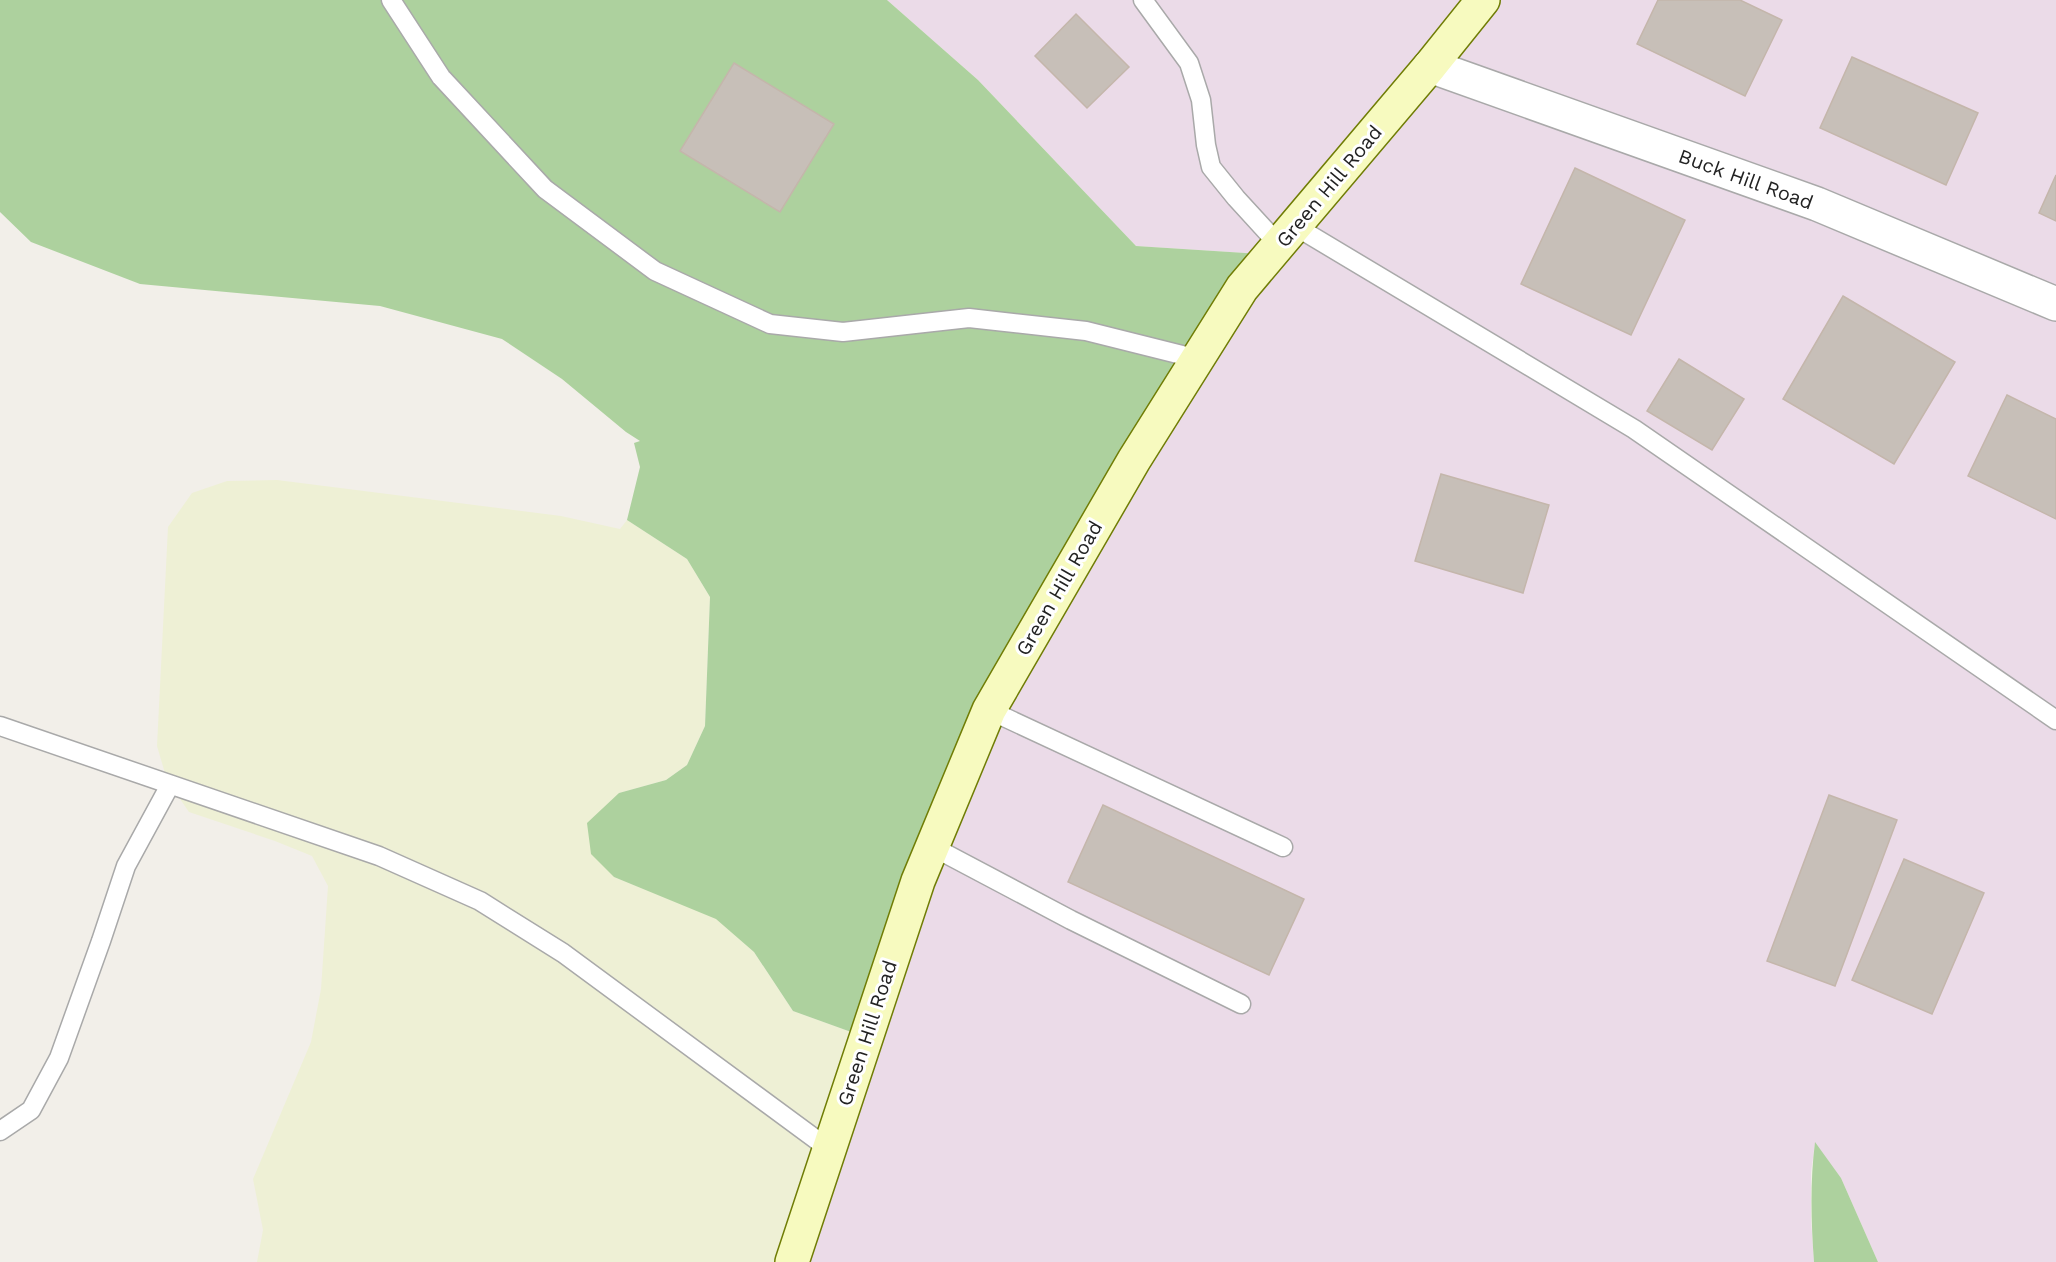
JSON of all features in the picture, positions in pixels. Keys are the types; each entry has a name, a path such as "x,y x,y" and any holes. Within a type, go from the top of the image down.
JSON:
{"main road":[{"name":"Green Hill Road","path":"792,1262 888,967 933,847 989,710 1134,460 1242,288 1483,0"}],"street":[{"name":"Buck Hill Road","path":"1430,66 1817,204 2056,304"}],"lane":[{"path":"391,0 441,77 545,189 655,271 770,324 843,332 969,318 1086,331 1198,359"},
{"path":"1143,0 1189,63 1201,100 1211,167 1236,198 1287,236 1634,429 2056,720"},
{"path":"989,710 1283,847"},
{"path":"0,726 379,856 480,901 563,953 829,1149"},
{"path":"0,1131 31,1110 59,1058 102,941 126,866 170,785"},
{"path":"933,847 1071,920 1241,1004"}],"shaded area":[{"path":"887,0 2056,0 2056,1262 1878,1262 1841,1178 1815,1143 1811,1172 1814,1262 793,1262 947,812 1261,254 1136,246 978,80"}],"green space":[{"path":"0,0 887,0 978,80 1136,246 1261,254 1023,645 865,1037 793,1011 754,952 716,919 614,877 591,854 587,823 619,793 666,780 687,765 705,726 710,597 687,559 627,520 640,467 634,443 640,441 562,379 502,339 380,306 140,284 31,242 0,212"},
{"path":"277,480 561,516 620,529 627,520 687,559 710,597 705,726 687,765 666,780 619,793 614,877 716,918 754,952 793,1011 865,1037 793,1262 257,1262 263,1230 253,1179 311,1042 321,989 328,886 312,856 189,812 167,780 157,746 168,527 192,493 227,481"},
{"path":"1815,1142 1841,1178 1878,1262 1814,1262 1811,1202"}],"building":[{"path":"1658,0 1740,0 1782,20 1745,96 1637,44"},
{"path":"1076,14 1129,67 1087,108 1035,56"},
{"path":"1852,57 1978,113 1946,185 1820,128"},
{"path":"734,63 834,124 780,212 680,151"},
{"path":"1575,168 1685,220 1631,335 1521,284"},
{"path":"2056,175 2056,221 2039,213"},
{"path":"1843,296 1955,362 1894,464 1783,399"},
{"path":"1679,359 1744,399 1712,450 1647,411"},
{"path":"2007,395 2056,419 2056,519 1968,476"},
{"path":"1441,474 1549,505 1523,593 1415,561"},
{"path":"1829,795 1897,820 1835,986 1767,961"},
{"path":"1103,805 1304,899 1269,975 1068,882"},
{"path":"1904,859 1984,893 1932,1014 1852,980"}]}
